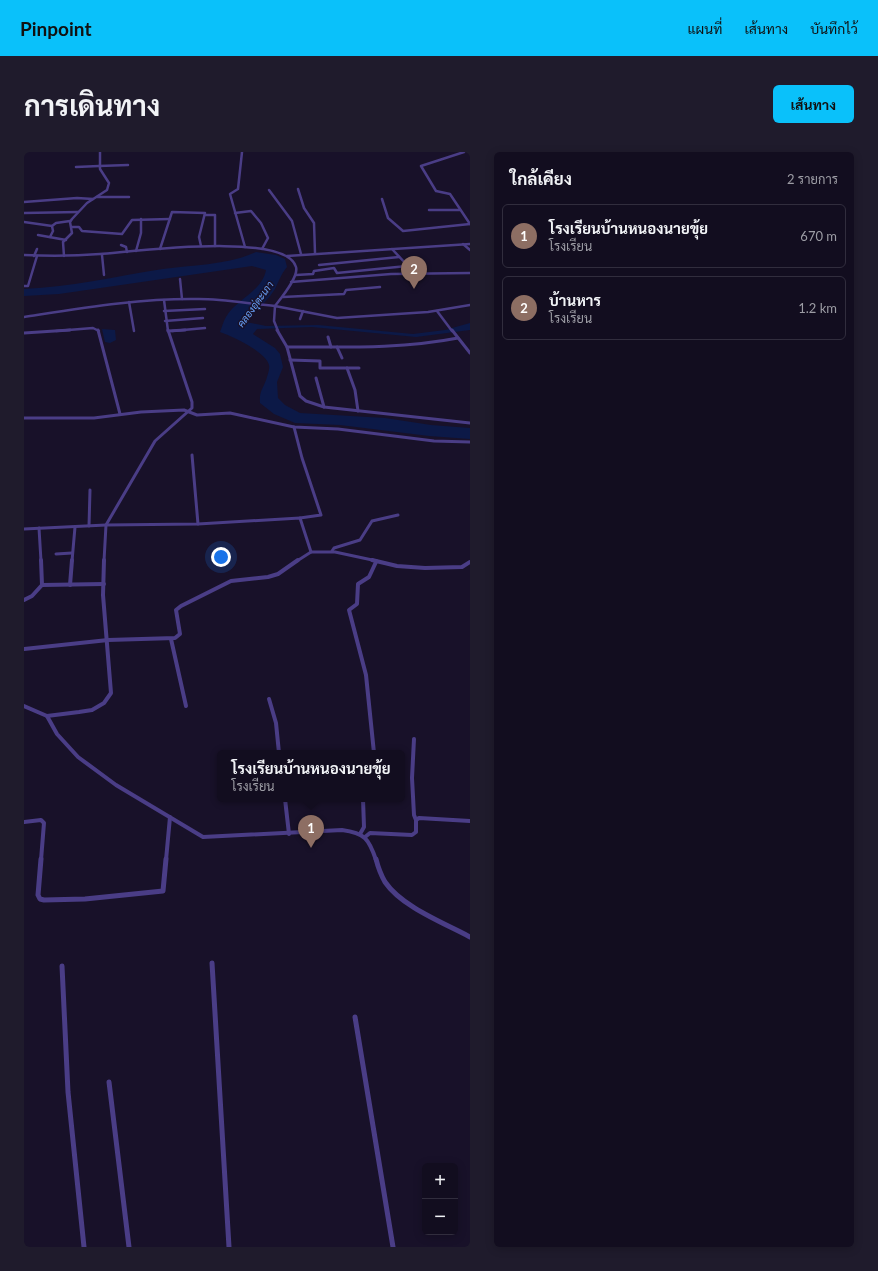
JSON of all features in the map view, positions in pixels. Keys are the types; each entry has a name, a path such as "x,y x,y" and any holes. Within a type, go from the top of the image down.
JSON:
{"street":[{"path":"24,222 52,226 55,223 70,221 93,199 107,190 109,183 100,173 100,152"},
{"path":"242,152 244,154 239,169 238,189 230,194 245,247"},
{"path":"452,152 457,154"},
{"path":"382,199 383,209 388,219 403,231 470,224 460,210 457,202 450,194 436,191 421,166 435,160 464,152"},
{"path":"76,167 128,165"},
{"path":"83,166 83,171"},
{"path":"298,189 304,208 314,223 315,253"},
{"path":"269,190 292,221 301,254"},
{"path":"96,197 129,197"},
{"path":"24,202 77,198 93,199"},
{"path":"429,210 460,210"},
{"path":"24,212 78,212"},
{"path":"160,249 172,212 203,212 205,215 215,215 215,246"},
{"path":"235,213 251,212 264,226 268,238 262,249"},
{"path":"201,246 199,237 205,215"},
{"path":"72,227 80,227 82,231 122,234 131,221 141,219 170,219"},
{"path":"136,251 141,233 141,219"},
{"path":"64,256 63,244 72,235 70,221"},
{"path":"50,237 53,231 52,226"},
{"path":"38,235 66,240"},
{"path":"463,244 470,250"},
{"path":"287,256 470,244"},
{"path":"121,245 126,247 127,252"},
{"path":"24,259 24,255 102,255 201,246 245,247 278,252 287,256 296,267 296,275 275,306 275,327 287,347 300,396 312,404 324,407 431,420 470,423"},
{"path":"24,286 28,286 37,249"},
{"path":"392,249 407,266 411,273"},
{"path":"102,255 101,259 104,275"},
{"path":"319,265 399,257"},
{"path":"296,275 313,274 314,271 317,270 334,268 337,273 407,266"},
{"path":"291,282 411,273 470,273"},
{"path":"180,279 182,299"},
{"path":"282,297 344,294 346,290 380,287"},
{"path":"24,317 129,302 182,299 240,302 275,306 303,310 337,318 437,311 470,305"},
{"path":"24,706 47,716 92,710 104,703 111,694 104,584 106,525 156,441 168,428 192,408 192,402 165,321 164,300"},
{"path":"129,302 134,330"},
{"path":"164,311 205,309"},
{"path":"300,318 303,310"},
{"path":"437,311 470,353"},
{"path":"165,321 203,318"},
{"path":"24,333 93,328 99,330 120,414"},
{"path":"168,331 205,328"},
{"path":"328,337 331,347"},
{"path":"287,347 337,347 367,345 405,346 428,344 458,338"},
{"path":"337,347 342,358"},
{"path":"290,360 320,361 320,368 359,368"},
{"path":"348,368 356,390 358,411"},
{"path":"316,378 322,395 324,407"},
{"path":"24,418 94,418 120,414 184,410 197,415 230,413 294,427 338,429 434,441 470,442"},
{"path":"24,529 106,525 198,524 318,516 321,513 302,458 294,427"},
{"path":"192,455 198,524"},
{"path":"89,526 90,490"},
{"path":"332,551 334,548 360,540 372,521 398,515"},
{"path":"300,518 311,552"},
{"path":"70,586 74,527"},
{"path":"24,600 32,596 42,585 40,528"},
{"path":"24,649 108,640 171,639 180,634 181,627 175,615 176,610 181,606 231,580 268,577 278,574 311,552 332,551 397,566 425,568 462,567 470,562"},
{"path":"56,554 72,553"},
{"path":"374,750 362,656 349,610 357,604 358,584 369,577 376,562"},
{"path":"42,585 70,586 104,584"},
{"path":"171,639 178,676 186,706"},
{"path":"269,699 276,723 279,750"},
{"path":"47,716 57,734 78,757 116,785 203,837 289,834 342,830 360,834 365,837 388,886 400,897 470,937"},
{"path":"365,837 370,833 412,835 416,832 412,778 414,739"},
{"path":"285,802 289,834"},
{"path":"360,834 364,827 363,802"},
{"path":"24,822 41,820 44,823 38,895 40,899 85,899 163,891 170,817"},
{"path":"416,820 419,818 470,821"},
{"path":"212,963 229,1247"},
{"path":"62,966 68,1092 84,1247"},
{"path":"355,1017 393,1247"},
{"path":"109,1082 129,1247"}],"water":[{"name":"คลองอุ่ตะเภา","path":"256,252 276,255 285,259 287,267 272,294 246,322 266,326 318,325 413,334 445,330 470,323 470,330 416,337 312,327 257,329 253,334 275,348 280,354 283,367 277,382 278,398 285,405 300,413 385,418 431,425 470,428 470,439 429,436 340,425 295,423 274,414 260,403 261,392 269,369 267,360 248,345 220,332 230,311 254,290 264,278 266,270 252,266 59,294 24,296 24,289 59,286 163,269 222,262 234,260"},
{"path":"102,329 115,330 116,340 110,343 105,342"}],"place":[{"name":"บ้านหาร","path":"414,289"},
{"name":"โรงเรียนบ้านหนองนายขุ้ย","path":"311,848"}]}
